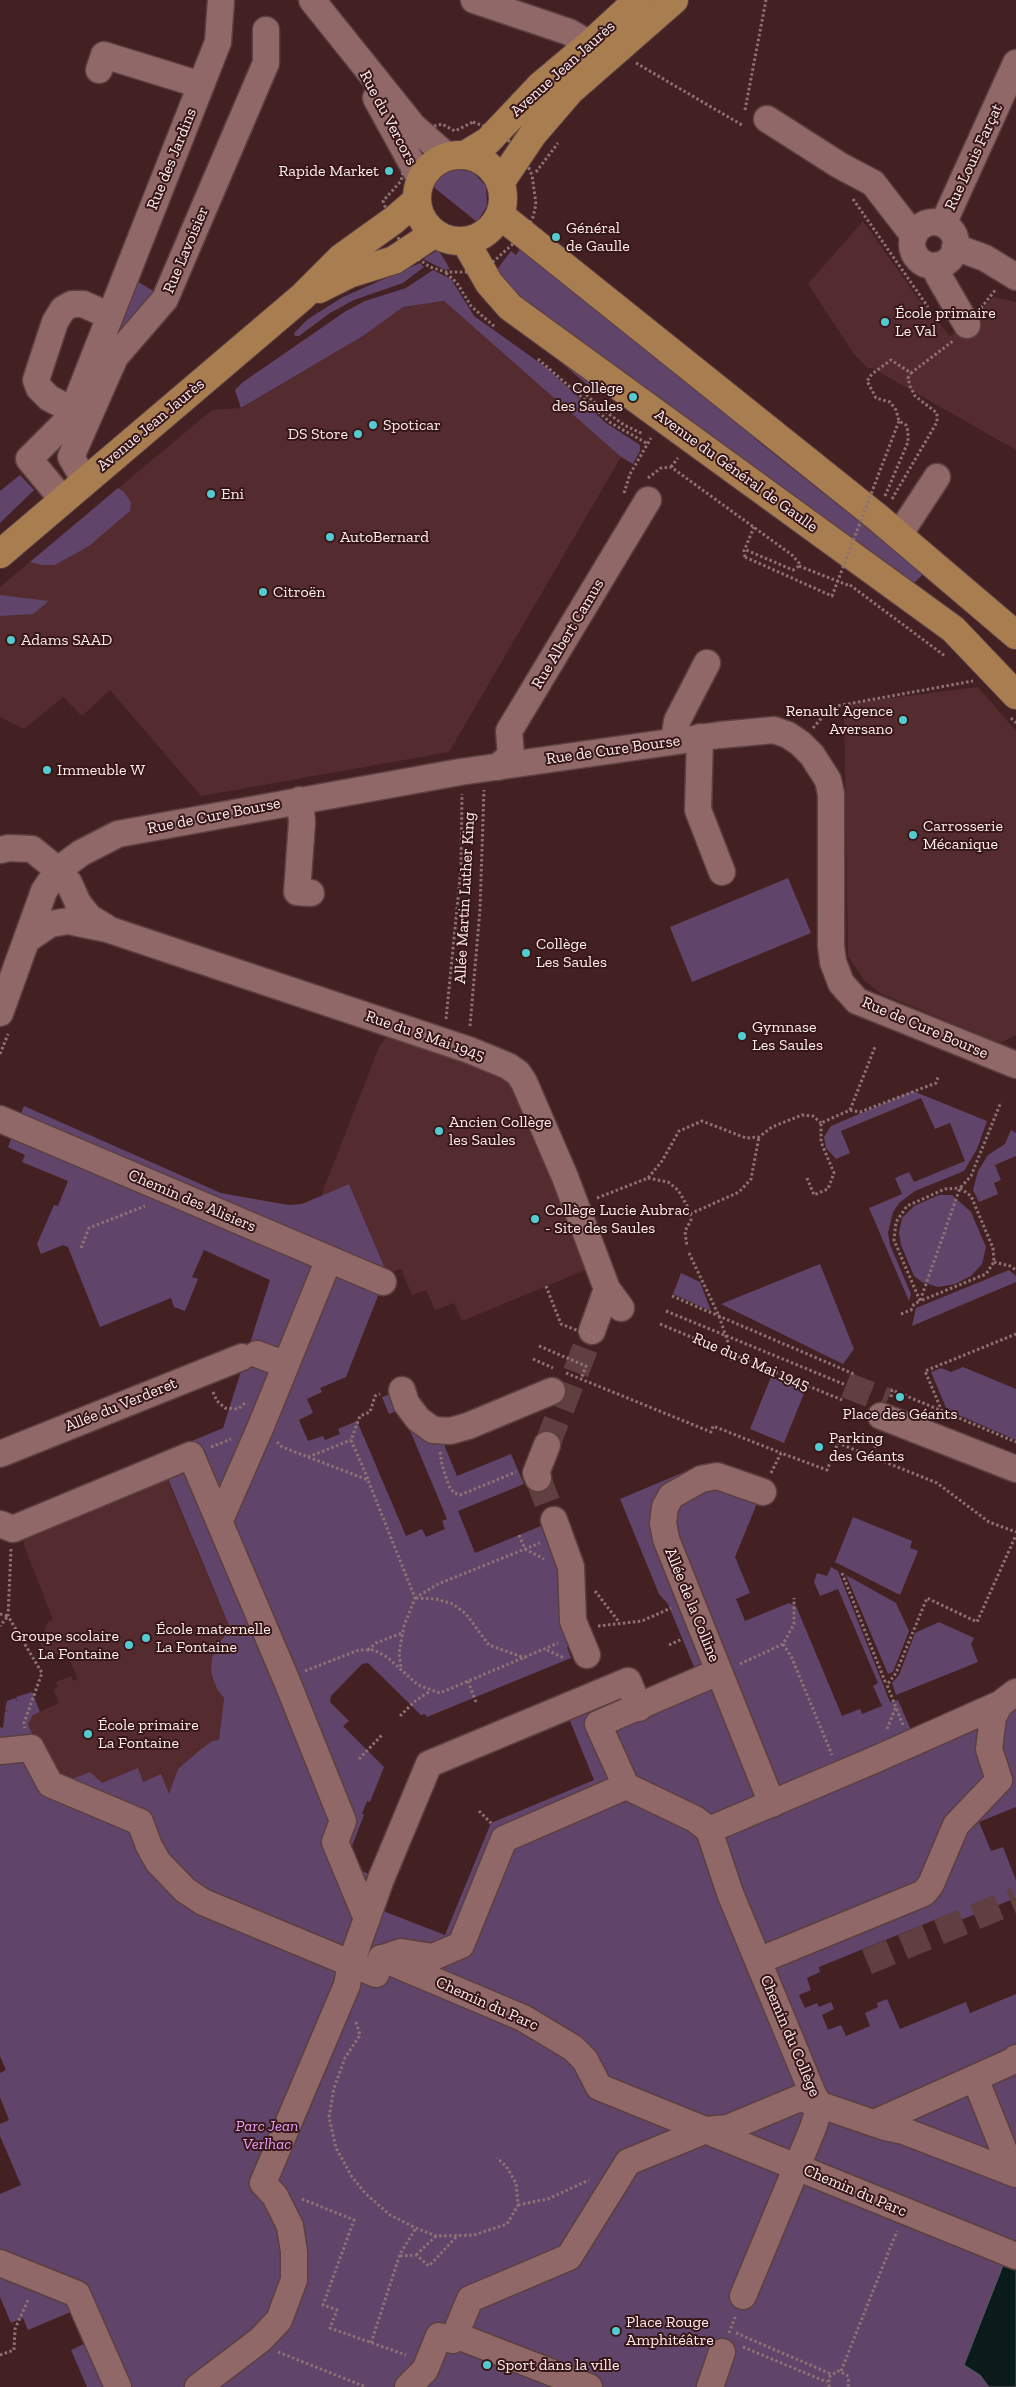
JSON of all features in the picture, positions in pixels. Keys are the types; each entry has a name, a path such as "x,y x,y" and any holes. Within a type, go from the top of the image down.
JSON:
{"main road":[{"name":"Avenue Jean Jaurès","path":"500,182 527,163 570,91 638,0"},
{"name":"Avenue Jean Jaurès","path":"456,156 481,146 540,86 597,53 674,0"},
{"path":"456,156 486,164 500,182 503,193 500,215 486,233 465,241 454,241 435,233 422,218 419,190 432,166 456,156"},
{"name":"Avenue Jean Jaurès","path":"0,554 302,297 341,258 390,222 419,190"},
{"path":"500,215 899,535 1016,635"},
{"name":"Avenue Jean Jaurès","path":"302,297 349,274 394,260 435,233"},
{"name":"Avenue du Général de Gaulle","path":"465,241 489,283 510,307 953,629 1011,704"}],"street":[{"name":"Rue des Jardins","path":"63,500 29,458 70,418 218,42 221,0"},
{"name":"Rue du Vercors","path":"312,0 355,55 414,144 419,190"},
{"path":"474,0 569,32 597,53"},
{"name":"Rue Lavoisier","path":"85,481 71,457 115,357 165,299 266,63 266,30"},
{"path":"99,70 104,55 201,85"},
{"name":"Rue Louis Farçat","path":"943,224 1016,62"},
{"path":"768,119 850,171 874,182 914,236"},
{"name":"Rue du Vercors","path":"414,144 456,156"},
{"path":"957,330 938,275 947,256 953,234 943,224 936,222 923,225 914,236 913,249 920,261 926,264 947,256 985,258 1008,283"},
{"path":"72,410 49,398 39,388 36,380 55,322 63,309 72,304 83,304 110,316"},
{"path":"899,535 937,477"},
{"name":"Rue Albert Camus","path":"480,769 511,755 509,731 640,492"},
{"path":"953,629 1016,682"},
{"path":"674,741 677,721 707,663"},
{"name":"Rue de Cure Bourse","path":"5,1020 44,891 58,870 81,853 118,834 480,769 674,741 751,731 774,730 788,735 800,743 822,768 828,780 831,794 831,946 833,962 841,983 858,1001 1016,1066"},
{"path":"700,738 698,810 722,872"},
{"path":"300,800 302,822 297,892 311,893"},
{"path":"0,850 10,848 32,849 58,870"},
{"name":"Rue du 8 Mai 1945","path":"58,870 69,883 78,903 88,917 107,928"},
{"name":"Rue du 8 Mai 1945","path":"28,939 41,928 50,924 68,921 107,928 469,1050 508,1066 518,1073 524,1082 618,1297 596,1335"},
{"name":"Chemin des Alisiers","path":"0,1119 383,1282"},
{"path":"220,1520 261,1426 328,1259"},
{"name":"Allée du Verderet","path":"0,1454 205,1370 249,1356 286,1365"},
{"path":"393,1391 406,1403 418,1420 433,1430 450,1431 468,1426 552,1391"},
{"path":"887,1402 1016,1454"},
{"path":"887,1402 1016,1469"},
{"path":"537,1475 547,1445"},
{"path":"7,1527 191,1455 286,1679 342,1821 335,1842 367,1920"},
{"name":"Allée de la Colline","path":"763,1492 717,1476 701,1479 671,1496 665,1507 664,1515 666,1539 718,1672 778,1801"},
{"path":"557,1527 571,1566 573,1621 579,1650"},
{"path":"718,1672 639,1708 598,1724 626,1786 696,1819 709,1830 911,1744 1008,1698"},
{"path":"198,2387 260,2340 278,2320 294,2280 294,2252 290,2226 275,2196 263,2183 349,1974 381,1879 429,1764 628,1681 639,1708"},
{"path":"758,1961 924,1893 932,1884 956,1825 999,1780 989,1749 993,1717 1008,1698"},
{"path":"0,1751 30,1748 50,1784 140,1822 149,1846 158,1862 185,1890 203,1902 349,1974 376,1974 381,1958 400,1952 433,1956 461,1945 504,1839 626,1786"},
{"name":"Chemin du Collège","path":"709,1830 730,1893 813,2094 820,2106 797,2167 743,2296"},
{"name":"Chemin du Parc","path":"381,1958 523,2018 573,2048 585,2060 599,2087 1016,2256"},
{"path":"874,2123 1016,2058"},
{"path":"975,2078 1015,2174"},
{"path":"408,2387 425,2370 439,2336 454,2340 470,2299 570,2257 628,2162 706,2130 728,2128 800,2098 820,2106 904,2131 1015,2174"},
{"path":"0,2263 77,2294 118,2387"},
{"path":"455,2335 589,2387"},
{"path":"710,2387 732,2344"}],"path":[{"path":"742,124 766,0"},
{"path":"630,67 636,63 759,135 768,119"},
{"path":"473,122 497,131 527,163 536,204 533,217 524,234 500,256 482,269 464,274 446,272 430,267 408,252 390,222 383,201 401,181 405,164 401,156 431,127 442,124 455,131 473,122"},
{"path":"527,163 544,164 562,135"},
{"path":"850,171 844,185 931,311"},
{"path":"446,272 457,283 477,312 499,330"},
{"path":"890,502 937,422 936,413 915,396 908,378 911,373 952,342 957,330 996,290 1008,283"},
{"path":"531,353 611,423 648,444"},
{"path":"754,527 744,552 745,557 832,596 899,421 896,410 890,402 876,398 866,381 872,374 891,360 911,373"},
{"path":"885,498 908,442 906,425 899,421"},
{"path":"651,438 630,474 622,499 640,492 661,468 671,467 792,555 799,563 799,566 874,596"},
{"path":"746,550 792,570 799,566"},
{"path":"838,575 949,660"},
{"path":"800,743 831,707 976,680 970,675"},
{"path":"1011,704 1016,723"},
{"name":"Allée Martin Luther King","path":"439,1040 445,1027 461,868 463,803 480,769"},
{"name":"Allée Martin Luther King","path":"469,1050 480,909 480,769"},
{"path":"0,1054 5,1020"},
{"path":"850,1110 875,1047"},
{"path":"821,1123 850,1110 860,1112 936,1082 938,1077"},
{"path":"920,1301 960,1188 971,1176 1001,1102"},
{"path":"577,1206 648,1178 662,1161 679,1130 702,1121 746,1138 760,1137 772,1127 802,1115 813,1116 821,1123 821,1142 834,1173 828,1189 814,1195 807,1178"},
{"path":"690,1214 739,1192 751,1179 760,1137"},
{"path":"648,1178 668,1182 678,1190 689,1208 691,1220 685,1231 687,1247"},
{"path":"901,1314 911,1310 914,1304 920,1301 986,1274 994,1262 993,1248 971,1196 960,1188 945,1188 907,1206 896,1222 894,1240 920,1301"},
{"path":"81,1248 89,1228 175,1194"},
{"path":"689,1253 719,1316 732,1354 731,1361"},
{"path":"994,1262 1010,1266 1016,1270"},
{"path":"546,1286 561,1324 596,1335"},
{"path":"672,1296 854,1374"},
{"name":"Rue du 8 Mai 1945","path":"666,1311 846,1385"},
{"name":"Rue du 8 Mai 1945","path":"660,1324 842,1400"},
{"path":"925,1371 1016,1334"},
{"path":"539,1346 586,1366 581,1379"},
{"path":"533,1359 710,1432 713,1426 827,1470 838,1443 937,1483 989,1522 1016,1534 977,1622 927,1598 896,1673 886,1685"},
{"path":"205,1370 217,1401 225,1408 238,1409 248,1400"},
{"path":"393,1391 375,1396 370,1412 360,1416 351,1440 415,1598"},
{"path":"887,1402 1016,1442"},
{"path":"191,1455 261,1426 282,1447 368,1480"},
{"path":"433,1430 443,1459 442,1465 454,1493 460,1495 518,1472 537,1475"},
{"path":"308,1457 351,1440"},
{"path":"763,1492 781,1453"},
{"path":"7,1527 8,1616 42,1673 24,1723 30,1748"},
{"path":"401,1668 398,1653 402,1633 408,1611 415,1598 438,1584 557,1527"},
{"path":"842,1573 911,1744"},
{"path":"415,1598 436,1599 453,1604 466,1614 489,1645 525,1658"},
{"path":"718,1672 783,1644 794,1624 794,1598"},
{"path":"286,1679 340,1656 359,1650 374,1650 388,1657 401,1668 408,1678 430,1691 440,1693 546,1650 579,1650 610,1623 642,1620 690,1600"},
{"path":"0,1614 8,1616"},
{"path":"0,1626 8,1616"},
{"path":"368,1650 376,1643 402,1633"},
{"path":"783,1644 791,1656 841,1774"},
{"path":"546,1650 579,1650"},
{"path":"468,1682 476,1702"},
{"path":"400,1716 414,1702 430,1691"},
{"path":"359,1759 383,1734"},
{"path":"349,1974 360,2035 345,2058 334,2088 329,2117 336,2148 352,2177 366,2194 390,2215 416,2228 436,2236 474,2235 507,2224 518,2205 516,2183 506,2166 497,2158"},
{"path":"518,2205 548,2199 592,2178"},
{"path":"299,2198 354,2220 323,2305 337,2310 330,2328 428,2363"},
{"path":"841,2371 905,2212"},
{"path":"371,2343 400,2256 416,2228"},
{"path":"416,2255 429,2266 458,2234"},
{"path":"400,2256 416,2255 436,2236"},
{"path":"0,2355 14,2350 15,2329 38,2278"},
{"path":"732,2344 743,2296"},
{"path":"732,2344 831,2374 841,2371"},
{"path":"732,2344 827,2382 829,2387"},
{"path":"243,2354 277,2352 366,2387"},
{"path":"841,2371 848,2379 848,2387"},
{"path":"827,2382 831,2374"}],"shaded area":[{"name":"École primaire Le Val","path":"863,221 919,300 950,336 994,297 1016,302 1016,450 872,368 867,368 854,354 808,284"},
{"path":"444,301 621,457 449,752 201,796 110,690 82,716 63,697 24,729 0,717 0,587 212,410 242,408 363,336 403,307"},
{"path":"978,687 1016,731 1016,1035 1000,1043 880,993 864,980 848,956 844,704"},
{"name":"Ancien Collège les Saules","path":"391,1030 510,1078 590,1268 462,1321 454,1303 435,1310 426,1290 412,1295 401,1269 387,1273 349,1184 321,1196 379,1047"},
{"name":"Groupe scolaire La Fontaine","path":"164,1472 231,1630 219,1642 212,1658 211,1670 218,1691 224,1698 219,1740 167,1819 48,1772 28,1724 33,1715 59,1703 53,1689 58,1687 56,1682 71,1676 73,1681 78,1679 67,1655 62,1657 42,1648 40,1643 48,1622 53,1620 24,1545 25,1537"},
{"path":"1006,2258 1016,2262 1016,2387 989,2387 980,2375 964,2365"}],"green space":[{"path":"454,169 473,172 486,186 487,206 477,222 431,185 445,172"},
{"path":"523,245 755,428 754,438 924,573 914,583 860,548 516,296 495,272 511,251 516,255"},
{"path":"439,251 450,269 445,270 423,259"},
{"path":"420,263 424,267 403,283 354,300 330,313 299,336 295,336 294,333 308,319 343,297"},
{"path":"433,270 451,279 474,316 547,368 606,423 640,445 640,451 633,464 621,457 444,301 403,307 363,336 241,408 235,390 243,382 346,311 365,301 406,288"},
{"path":"132,278 155,292 106,349"},
{"path":"553,350 601,385 596,392 552,355"},
{"path":"20,475 34,490 0,523 0,491"},
{"path":"118,488 124,492 131,502 130,511 89,546 55,565 42,565 30,562"},
{"path":"0,595 49,601 33,614 0,616"},
{"path":"788,878 811,933 692,982 670,927"},
{"path":"913,1091 987,1121 977,1149 964,1171 915,1191 899,1203 893,1212 888,1233 890,1245 911,1294 909,1301 869,1208 902,1194 895,1178 909,1172 914,1182 965,1161 950,1123 935,1129 921,1098 841,1131 850,1153 836,1159 826,1148 824,1137 831,1126"},
{"name":"Parc Jean Verlhac","path":"24,1106 221,1193 288,1205 302,1204 349,1184 387,1273 346,1377 320,1388 322,1392 307,1399 313,1413 299,1420 308,1441 323,1436 325,1440 340,1434 338,1429 357,1421 406,1536 422,1529 426,1537 445,1529 442,1521 447,1519 401,1409 389,1414 382,1397 397,1392 443,1442 457,1476 511,1454 524,1484 458,1511 475,1553 546,1524 554,1541 573,1644 567,1647 571,1658 427,1717 425,1714 421,1715 368,1663 362,1664 331,1696 330,1702 349,1721 343,1726 384,1767 370,1802 367,1801 362,1814 364,1815 345,1864 388,1882 378,1909 445,1935 491,1823 594,1780 568,1716 626,1692 630,1702 697,1674 668,1604 659,1594 620,1499 703,1464 701,1479 758,1501 735,1557 750,1593 736,1599 745,1621 789,1603 796,1606 842,1716 860,1709 862,1714 882,1706 873,1686 878,1683 838,1589 820,1596 814,1582 817,1573 827,1576 831,1567 838,1571 890,1702 898,1700 911,1730 1016,1690 1016,1807 979,1822 991,1851 1003,1847 1016,1880 1016,1898 953,1923 949,1914 819,1967 820,1972 807,1978 811,1990 799,1995 805,2008 817,2003 819,2007 831,2002 834,2009 822,2015 828,2030 841,2025 846,2036 870,2026 865,2013 878,2007 877,2003 887,1999 900,2029 966,2002 970,2013 1016,1994 1016,2387 87,2387 71,2350 86,2343 73,2311 28,2330 23,2318 11,2323 0,2297 0,2194 21,2185 0,2136 0,2124 9,2120 0,2097 0,2073 6,2070 0,2056 0,1727 3,1728 5,1711 10,1712 5,1710 7,1701 15,1698 17,1702 16,1697 32,1692 40,1712 33,1715 28,1724 48,1772 70,1780 90,1772 102,1783 138,1768 143,1782 161,1774 169,1794 178,1769 212,1741 219,1740 224,1698 218,1691 213,1679 211,1670 212,1658 219,1642 231,1630 158,1455 223,1428 270,1280 204,1250 192,1277 198,1279 185,1311 174,1307 171,1298 100,1327 68,1247 63,1245 41,1254 37,1244 54,1205 58,1206 68,1181 22,1162 25,1155 8,1147"},
{"path":"1011,1130 1016,1133 1016,1156 995,1165 1001,1180 994,1183 998,1194 979,1202 973,1190 978,1171 988,1155 1005,1144"},
{"path":"939,1195 952,1195 971,1212 986,1247 982,1264 971,1276 955,1284 938,1287 922,1282 914,1276 901,1245 899,1233 902,1218 914,1206"},
{"path":"820,1264 854,1349 843,1364 721,1304"},
{"path":"1009,1270 1016,1276 1016,1282 912,1326 916,1308"},
{"path":"681,1273 700,1282 711,1311 673,1294"},
{"path":"963,1367 1016,1389 1016,1440 947,1410 931,1372 941,1368 951,1372"},
{"path":"771,1377 805,1391 784,1443 750,1429"},
{"path":"853,1517 912,1541 910,1548 918,1551 900,1595 835,1562"},
{"path":"846,1575 896,1603 909,1631 893,1672 888,1674"},
{"path":"939,1622 974,1638 971,1644 978,1662 896,1695 892,1683 899,1675 915,1633"}],"tunnel":[{"path":"547,1445 592,1331"},
{"path":"846,1385 887,1401"},
{"path":"538,1478 554,1520"},
{"path":"867,1962 1016,1900"}],"place":[{"name":"Rapide Market","path":"389,171"},
{"name":"Général de Gaulle","path":"556,237"},
{"name":"École primaire Le Val","path":"885,322"},
{"name":"Collège des Saules","path":"633,397"},
{"name":"Spoticar","path":"373,425"},
{"name":"DS Store","path":"358,434"},
{"name":"Eni","path":"211,494"},
{"name":"AutoBernard","path":"330,537"},
{"name":"Citroën","path":"263,592"},
{"name":"Adams SAAD","path":"11,640"},
{"name":"Renault Agence Aversano","path":"903,720"},
{"name":"Immeuble W","path":"47,770"},
{"name":"Carrosserie Mécanique","path":"913,835"},
{"name":"Collège Les Saules","path":"526,953"},
{"name":"Gymnase Les Saules","path":"742,1036"},
{"name":"Ancien Collège les Saules","path":"439,1131"},
{"name":"Collège Lucie Aubrac - Site des Saules","path":"535,1219"},
{"name":"Place des Géants","path":"900,1397"},
{"name":"Parking des Géants","path":"819,1447"},
{"name":"École maternelle La Fontaine","path":"146,1638"},
{"name":"Groupe scolaire La Fontaine","path":"129,1645"},
{"name":"École primaire La Fontaine","path":"88,1734"},
{"name":"Place Rouge Amphitéâtre","path":"616,2331"},
{"name":"Sport dans la ville","path":"487,2365"}]}
